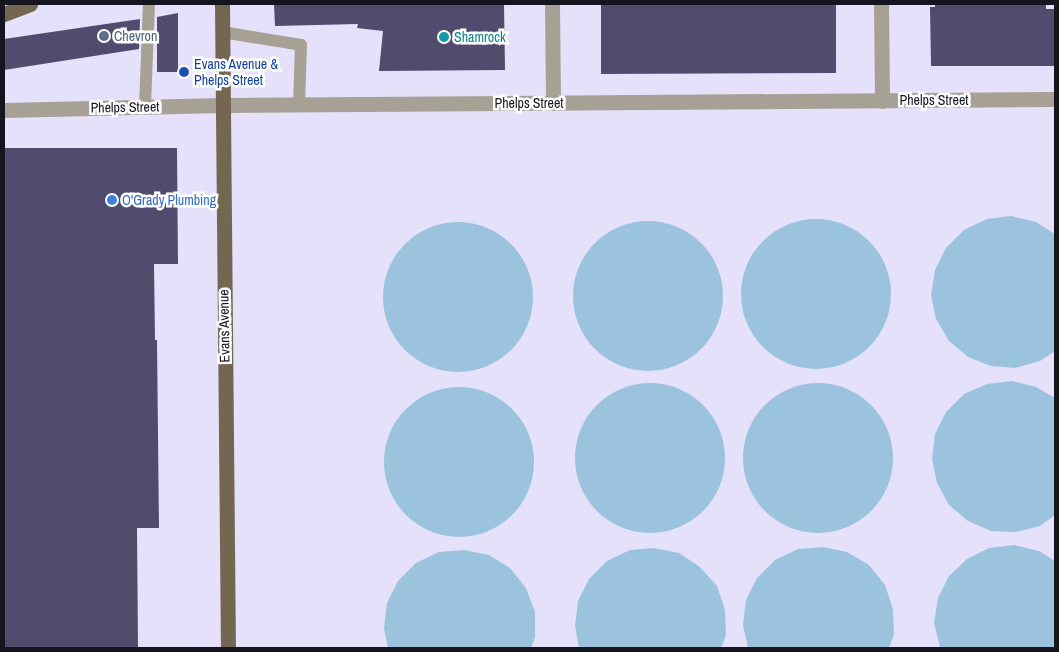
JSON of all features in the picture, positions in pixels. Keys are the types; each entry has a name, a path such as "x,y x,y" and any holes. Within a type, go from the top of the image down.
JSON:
{"main road":[{"path":"4,14 30,4"},
{"name":"Evans Avenue","path":"222,4 228,648"}],"street":[{"path":"552,4 552,103"},
{"path":"881,4 882,101"},
{"name":"Phelps Street","path":"4,110 222,105 1055,99"}],"lane":[{"path":"145,107 149,4"},
{"path":"222,32 300,46 299,105"}],"water":[{"path":"1011,216 1036,222 1055,234 1055,351 1040,361 1015,368 991,366 968,357 949,341 936,319 931,295 935,270 946,248 964,230 987,219"},
{"path":"816,219 831,220 845,224 858,231 869,241 879,252 886,265 890,279 890,309 886,323 879,336 869,347 858,357 845,364 831,368 816,369 801,368 787,364 774,357 763,347 753,336 746,323 742,309 741,294 742,279 746,265 753,252 763,241 774,231 787,224 801,220"},
{"path":"648,221 663,222 677,226 690,233 701,243 711,254 718,267 722,281 722,311 718,325 711,338 701,349 690,359 677,366 663,370 648,371 633,370 619,366 606,359 595,349 585,338 578,325 574,311 573,296 574,281 578,267 585,254 595,243 606,233 619,226 633,222"},
{"path":"458,222 473,223 487,227 500,234 511,244 521,255 528,268 532,282 532,312 528,326 521,339 511,350 500,360 487,367 473,371 458,372 443,371 429,367 416,360 405,350 395,339 388,326 384,312 383,297 384,282 388,268 395,255 405,244 416,234 429,227 443,223"},
{"path":"1012,381 1036,387 1055,398 1055,515 1040,526 1016,532 991,531 968,521 949,505 937,483 932,459 935,434 946,412 964,394 987,384"},
{"path":"650,383 665,384 679,388 692,395 703,405 713,416 720,429 724,443 724,473 720,487 713,500 703,511 692,521 679,528 665,532 650,533 635,532 621,528 608,521 597,511 587,500 580,487 576,473 575,458 576,443 580,429 587,416 597,405 608,395 621,388 635,384"},
{"path":"818,383 833,384 847,388 860,395 871,405 881,416 888,429 892,443 892,473 888,487 881,500 871,511 860,521 847,528 833,532 818,533 803,532 789,528 776,521 765,511 755,500 748,487 744,473 743,458 744,443 748,429 755,416 765,405 776,395 789,388 803,384"},
{"path":"459,387 474,388 488,392 501,399 512,409 522,420 529,433 533,447 533,477 529,491 522,504 512,515 501,525 488,532 474,536 459,537 444,536 430,532 417,525 406,515 396,504 389,491 385,477 384,462 385,447 389,433 396,420 406,409 417,399 430,392 444,388"},
{"path":"1014,545 1039,551 1055,561 1055,648 940,648 934,623 938,598 949,576 967,559 989,548"},
{"path":"823,547 847,552 869,565 885,585 893,609 894,634 889,648 748,648 743,625 746,600 757,578 775,560 798,549"},
{"path":"654,548 679,553 700,567 717,586 725,610 726,635 721,648 579,648 575,626 578,601 589,579 607,561 630,550"},
{"path":"464,550 489,555 510,568 526,588 535,612 535,637 531,648 388,648 384,628 387,603 398,581 416,563 439,552"}],"building":[{"name":"Shamrock","path":"274,4 504,4 505,70 379,71 383,31 357,28 358,24 275,26"},
{"path":"601,4 836,4 836,73 601,74"},
{"path":"935,4 1046,4 1046,9 1055,9 1055,66 931,66 930,7 935,7"},
{"path":"178,13 178,72 157,72 157,17"},
{"path":"140,19 139,49 4,70 4,39"},
{"path":"4,148 177,148 178,264 154,264 155,340 157,340 159,528 137,528 138,648 4,648"}],"place":[{"name":"Chevron","path":"104,36"},
{"name":"Shamrock","path":"444,37"},
{"name":"Evans Avenue & Phelps Street","path":"184,72"},
{"name":"O'Grady Plumbing","path":"112,200"}]}
